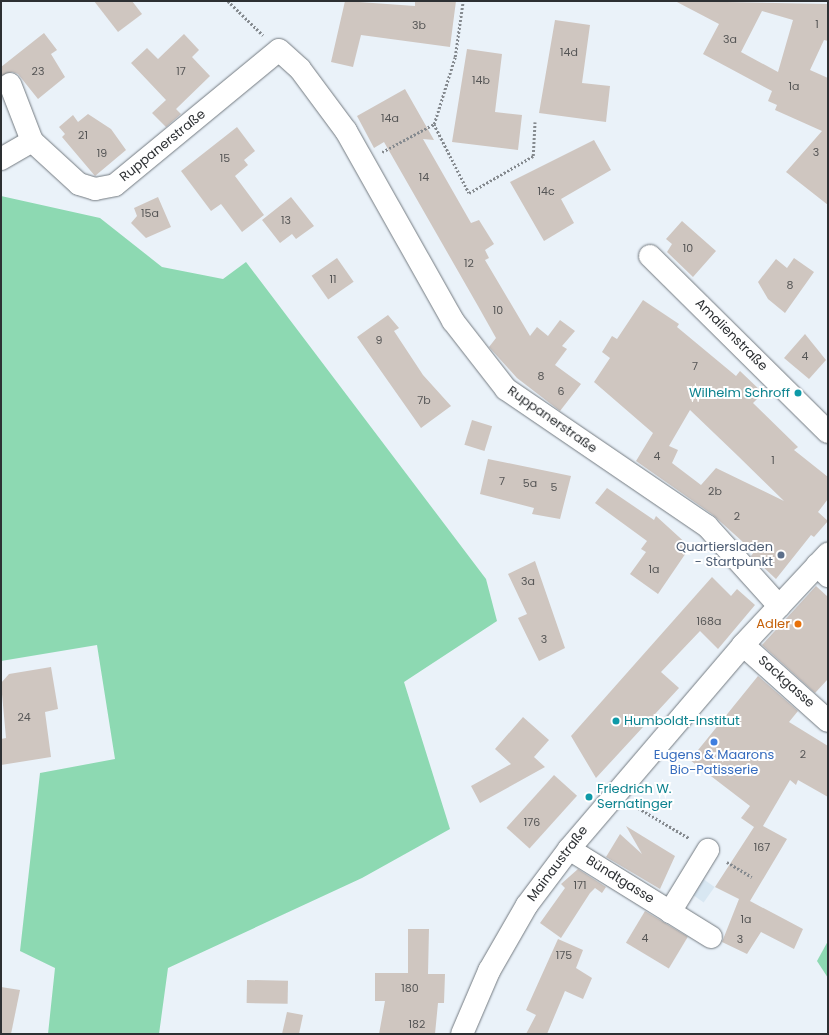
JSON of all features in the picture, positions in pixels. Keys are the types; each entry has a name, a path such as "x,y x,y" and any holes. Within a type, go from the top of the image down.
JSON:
{"street":[{"name":"Ruppanerstraße","path":"32,141 79,184 95,189 115,185 279,50 300,69 342,125 453,321 506,389 707,526 779,606"},
{"path":"1,159 32,141 10,84"},
{"name":"Amalienstraße","path":"650,256 828,432"},
{"name":"Mainaustraße","path":"462,1034 489,971 527,905 569,849 614,792 743,645 779,606 824,565"},
{"name":"Sackgasse","path":"743,645 828,721"},
{"name":"Bündtgasse","path":"569,849 711,937"},
{"path":"670,912 708,850"}],"path":[{"path":"228,1 279,50"},
{"path":"363,162 434,124 455,57 463,1"},
{"path":"434,124 470,193 534,156 535,122"},
{"path":"614,792 752,877"}],"shaded area":[{"path":"699,876 715,887 704,902 688,892"}],"green space":[{"path":"1,196 100,218 162,267 223,279 246,262 486,579 497,621 404,682 450,829 362,878 168,968 159,1034 48,1034 55,968 20,951 40,773 115,759 97,645 1,661"},
{"path":"828,941 828,978 817,961"}],"building":[{"path":"94,1 132,1 142,14 118,32"},
{"path":"345,1 415,6 415,1 456,1 450,47 361,35 353,67 331,62"},
{"path":"675,1 828,4 828,41 824,40 810,70 828,78 828,205 786,172 822,131 775,110 777,105 768,101 772,91 703,54 719,24","holes":["762,11 793,20 778,72 741,52"]},
{"path":"555,20 590,25 582,83 610,86 606,122 539,113"},
{"path":"44,33 57,50 51,54 65,77 38,99 18,74 12,72 1,76 1,67"},
{"path":"184,34 199,50 192,57 210,76 176,109 181,114 166,127 152,113 166,100 131,63 147,48 158,59"},
{"path":"467,49 502,54 495,112 522,115 518,150 452,142"},
{"path":"405,89 434,140 423,139 471,223 479,220 494,244 485,250 489,258 485,260 530,336 537,327 548,336 560,320 575,331 562,346 567,349 555,365 581,384 560,411 517,378 489,347 496,338 478,306 384,142 374,148 357,116"},
{"path":"88,114 111,129 126,150 95,176 62,137 65,134 59,127 73,115 78,122"},
{"path":"237,127 255,151 244,160 248,165 235,176 264,215 242,232 221,204 211,211 181,171"},
{"path":"594,140 611,170 561,199 574,223 544,241 510,182"},
{"path":"158,197 171,227 146,238 131,223 137,216 134,208"},
{"path":"291,197 314,226 296,239 292,234 280,243 262,220"},
{"path":"682,221 716,251 693,277 667,252 672,244 666,239"},
{"path":"337,258 354,282 328,300 312,276"},
{"path":"794,258 814,272 785,313 768,299 758,282 776,259 787,268"},
{"path":"643,300 679,324 677,327 736,376 740,371 763,393 753,403 798,447 794,450 828,477 828,499 818,512 828,521 814,537 811,535 776,579 751,556 754,552 713,515 636,461 653,433 594,382 610,358 602,352 612,336 617,339","holes":["690,410 784,501 716,468 701,485 672,463 678,450 669,446"]},
{"path":"388,315 399,328 394,331 423,375 451,406 421,428 357,337"},
{"path":"805,334 826,360 809,379 784,358"},
{"path":"472,420 492,426 484,451 464,445"},
{"path":"488,459 571,476 560,519 532,514 534,508 480,494"},
{"path":"607,488 654,520 656,516 690,547 658,594 630,574 646,552 641,549 647,541 595,503"},
{"path":"535,561 565,648 539,661 518,618 527,614 508,574"},
{"path":"712,577 731,596 737,589 755,605 718,649 700,631 661,672 679,688 596,778 571,736"},
{"path":"816,586 828,597 828,679 815,693 762,645"},
{"path":"51,667 58,709 45,712 51,757 1,765 1,739 6,738 1,683 9,674"},
{"path":"758,676 798,711 789,722 828,746 828,797 798,780 796,785 790,780 763,826 787,839 750,901 803,929 794,949 761,932 747,954 722,942 739,899 715,887 754,827 741,818 750,806 690,760"},
{"path":"523,717 549,740 534,757 545,767 480,803 471,786 511,764 495,749"},
{"path":"554,775 577,796 530,849 506,828"},
{"path":"626,826 675,856 660,889 606,857 620,834 642,854"},
{"path":"578,869 606,887 602,893 595,888 590,893 561,938 540,923 565,888 561,884"},
{"path":"645,911 688,937 669,968 626,943"},
{"path":"408,929 429,929 428,974 445,974 444,1003 438,1003 435,1034 379,1034 385,1001 375,1001 375,973 408,973"},
{"path":"558,939 583,950 576,968 592,978 583,999 565,991 547,1034 526,1034 536,1015 526,1010"},
{"path":"247,980 288,981 288,1004 247,1003"},
{"path":"1,987 20,990 11,1034 1,1034"},
{"path":"287,1012 303,1015 299,1034 282,1034"}],"place":[{"name":"Wilhelm Schroff","path":"798,393"},
{"name":"Quartiersladen - Startpunkt","path":"781,555"},
{"name":"Adler","path":"798,624"},
{"name":"Humboldt-Institut","path":"616,721"},
{"name":"Eugens & Maarons Bio-Patisserie","path":"714,742"},
{"name":"Friedrich W. Sernatinger","path":"589,797"}]}
